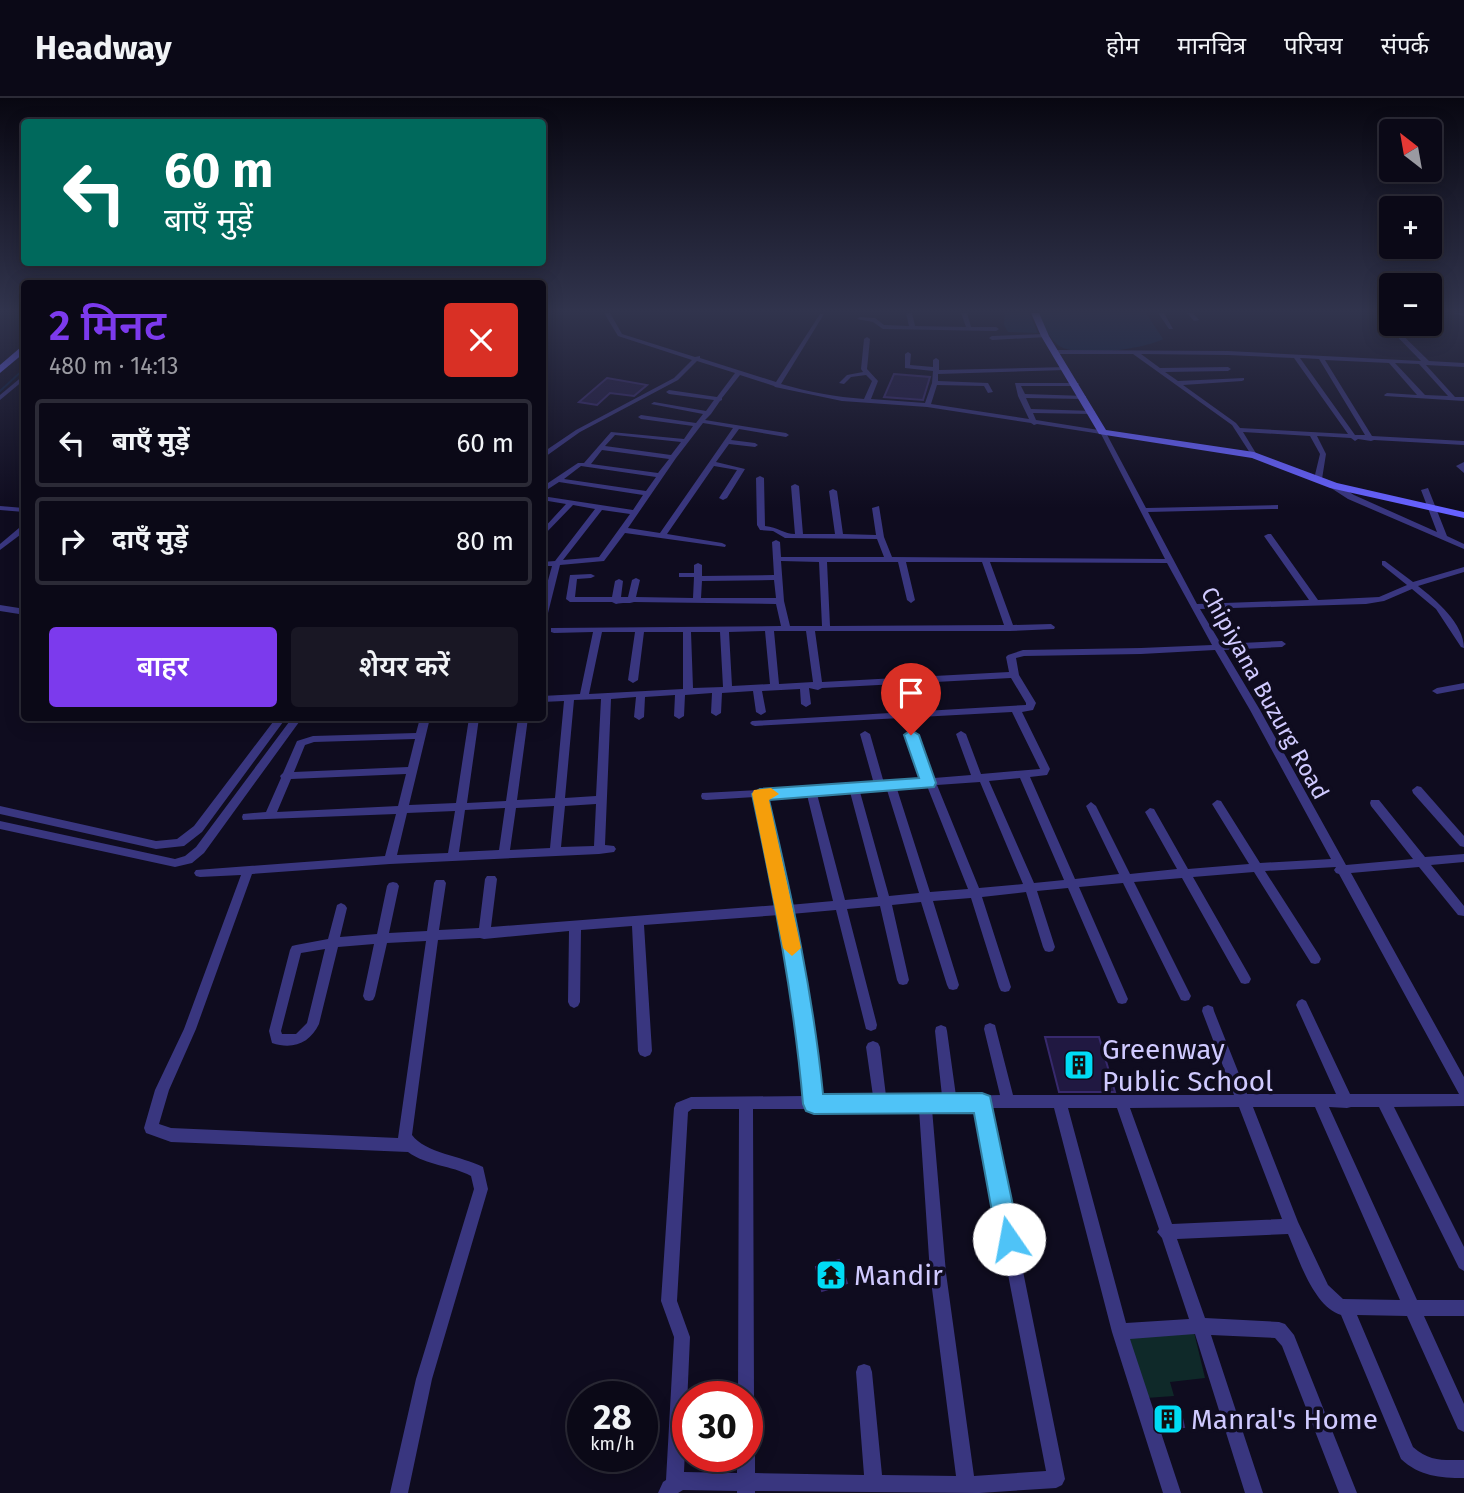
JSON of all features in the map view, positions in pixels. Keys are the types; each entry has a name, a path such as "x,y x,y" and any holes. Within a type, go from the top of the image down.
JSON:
{"street":[{"path":"546,462 589,428 677,378"},
{"path":"546,564 601,559 673,457 735,378"},
{"path":"754,378 777,386 842,399 927,405 1254,455 1318,478 1464,547"},
{"path":"777,386 782,378"},
{"path":"842,383 847,378"},
{"path":"867,400 875,381 871,378"},
{"path":"927,405 935,378"},
{"path":"985,378 990,392"},
{"name":"Chipiyana Buzurg Road","path":"1072,378 1194,607 1255,710 1338,866 1464,1090"},
{"path":"1170,378 1239,429 1254,455"},
{"path":"1312,378 1355,439"},
{"path":"1333,378 1371,439"},
{"path":"1406,378 1423,397"},
{"path":"1437,378 1454,398"},
{"path":"1178,383 1241,379"},
{"path":"0,398 21,380"},
{"path":"935,383 986,384"},
{"path":"1034,423 1021,396 1017,385 1019,383 1076,384"},
{"path":"957,384 959,393"},
{"path":"669,392 720,399"},
{"path":"1387,395 1464,399"},
{"path":"1021,396 1084,397"},
{"path":"654,404 709,413"},
{"path":"1029,411 1092,412"},
{"path":"641,417 786,435"},
{"path":"662,536 737,427"},
{"path":"546,454 578,431 589,428"},
{"path":"1239,429 1355,439 1464,443"},
{"path":"587,464 610,435 617,433 687,442"},
{"path":"1313,436 1323,454 1318,478"},
{"path":"727,442 755,445"},
{"path":"602,448 673,457"},
{"path":"546,488 576,466 587,464 661,476"},
{"path":"714,464 741,469 723,498"},
{"path":"1464,464 1460,466 1464,471"},
{"path":"760,478 762,527 776,530 783,535 880,537"},
{"path":"558,480 649,494"},
{"path":"795,486 799,535"},
{"path":"1334,486 1464,515"},
{"path":"1425,490 1443,537"},
{"path":"833,491 839,535"},
{"path":"546,499 635,513"},
{"path":"546,530 570,503"},
{"path":"1143,510 1275,507"},
{"path":"0,508 21,510"},
{"path":"546,604 555,564 600,508"},
{"path":"876,508 880,537 889,559"},
{"path":"546,519 554,520"},
{"path":"623,530 722,545"},
{"path":"1,553 21,531"},
{"path":"1268,536 1290,563 1316,604"},
{"path":"776,542 780,601 786,628"},
{"path":"777,559 1170,561"},
{"path":"823,559 826,628"},
{"path":"901,559 911,600"},
{"path":"985,559 1010,628"},
{"path":"1385,563 1439,607 1464,645"},
{"path":"697,600 698,565"},
{"path":"1194,607 1316,604 1381,599 1464,569"},
{"path":"592,576 573,577 570,599 780,601"},
{"path":"682,576 778,577"},
{"path":"631,601 636,580"},
{"path":"616,601 619,581"},
{"path":"0,608 19,611"},
{"path":"554,630 1051,627"},
{"path":"810,628 818,687"},
{"path":"716,713 722,690 724,629"},
{"path":"769,629 775,688"},
{"path":"584,696 598,630"},
{"path":"633,680 640,630"},
{"path":"680,716 687,630"},
{"path":"755,723 1016,710 1032,706 1013,675 1011,657 1023,653 1217,648 1282,643"},
{"path":"546,699 1013,675"},
{"path":"1437,691 1464,686"},
{"path":"804,687 806,704"},
{"path":"757,689 761,712"},
{"path":"639,717 641,694"},
{"path":"200,873 390,860 604,850 601,800 606,695"},
{"path":"555,852 569,698"},
{"path":"706,796 929,783 1024,775 1046,770 1016,710"},
{"path":"0,810 156,845 180,843 205,820 279,721"},
{"path":"0,825 181,863 200,849 295,721"},
{"path":"390,860 424,721"},
{"path":"453,857 474,721"},
{"path":"504,855 523,721"},
{"path":"865,734 927,897 953,985"},
{"path":"961,734 1030,887 1049,947"},
{"path":"911,735 975,892 1005,987"},
{"path":"270,816 298,747 306,740 419,736"},
{"path":"285,776 411,770"},
{"path":"1024,775 1122,999"},
{"path":"854,788 903,980"},
{"path":"1417,790 1464,843"},
{"path":"811,791 871,1025"},
{"path":"760,794 786,909 808,1044 814,1104"},
{"path":"247,817 601,800"},
{"path":"1375,803 1424,861 1462,912"},
{"path":"1217,804 1259,867 1280,909 1315,959"},
{"path":"1091,806 1185,996"},
{"path":"1150,812 1245,979"},
{"path":"205,820 222,819"},
{"path":"341,908 332,943 311,1029 294,1040 277,1039 275,1031 296,950 332,943 638,922 1184,872 1464,858"},
{"path":"248,870 195,1016 162,1090 151,1128 172,1135 409,1145"},
{"path":"484,934 491,879"},
{"path":"400,1493 425,1379 481,1189 478,1172 469,1166 414,1150 409,1145 404,1126 440,883"},
{"path":"369,996 379,940 393,886"},
{"path":"638,922 645,1051"},
{"path":"574,1002 575,926"},
{"path":"1302,1005 1347,1102"},
{"path":"1208,1011 1292,1226 1322,1291 1333,1304 1413,1310 1464,1308"},
{"path":"990,1029 1008,1102"},
{"path":"941,1031 950,1102"},
{"path":"873,1047 880,1101"},
{"path":"982,1103 1058,1486 966,1489 671,1488 682,1338 669,1301 681,1108 691,1103 1464,1100"},
{"path":"925,1101 938,1273 966,1489"},
{"path":"1121,1101 1200,1326 1254,1493"},
{"path":"1059,1102 1120,1332 1172,1493"},
{"path":"1320,1102 1464,1423"},
{"path":"1384,1102 1464,1263"},
{"path":"746,1103 746,1381"},
{"path":"1165,1232 1292,1226"},
{"path":"1346,1307 1407,1453 1416,1463 1430,1469 1464,1469"},
{"path":"1120,1332 1200,1326 1272,1329 1284,1334 1348,1493"},
{"path":"864,1372 875,1489"}],"green space":[{"path":"1194,1332 1205,1378 1170,1382 1174,1396 1146,1398 1125,1337"}],"building":[{"path":"607,378 647,385 634,396 610,393 597,405 579,402"},
{"path":"892,378 930,378 923,400 884,397"},
{"name":"Greenway Public School","path":"1045,1037 1099,1037 1115,1092 1059,1092"},
{"name":"Mandir","path":"839,1260 847,1283 822,1291 816,1267"},
{"name":"Manral's Home","path":"1180,1409 1184,1427 1162,1427 1157,1411"}],"waterway":[{"path":"0,391 14,378"}],"slow traffic":[{"path":"771,794 760,794 792,948"}],"place":[{"name":"Greenway Public School","path":"1079,1065"},
{"name":"Mandir","path":"831,1275"},
{"name":"Manral's Home","path":"1168,1419"}],"route":[{"path":"911,735 929,783 760,794 786,909 808,1044 814,1104 880,1101 982,1103 1009,1239"}]}
